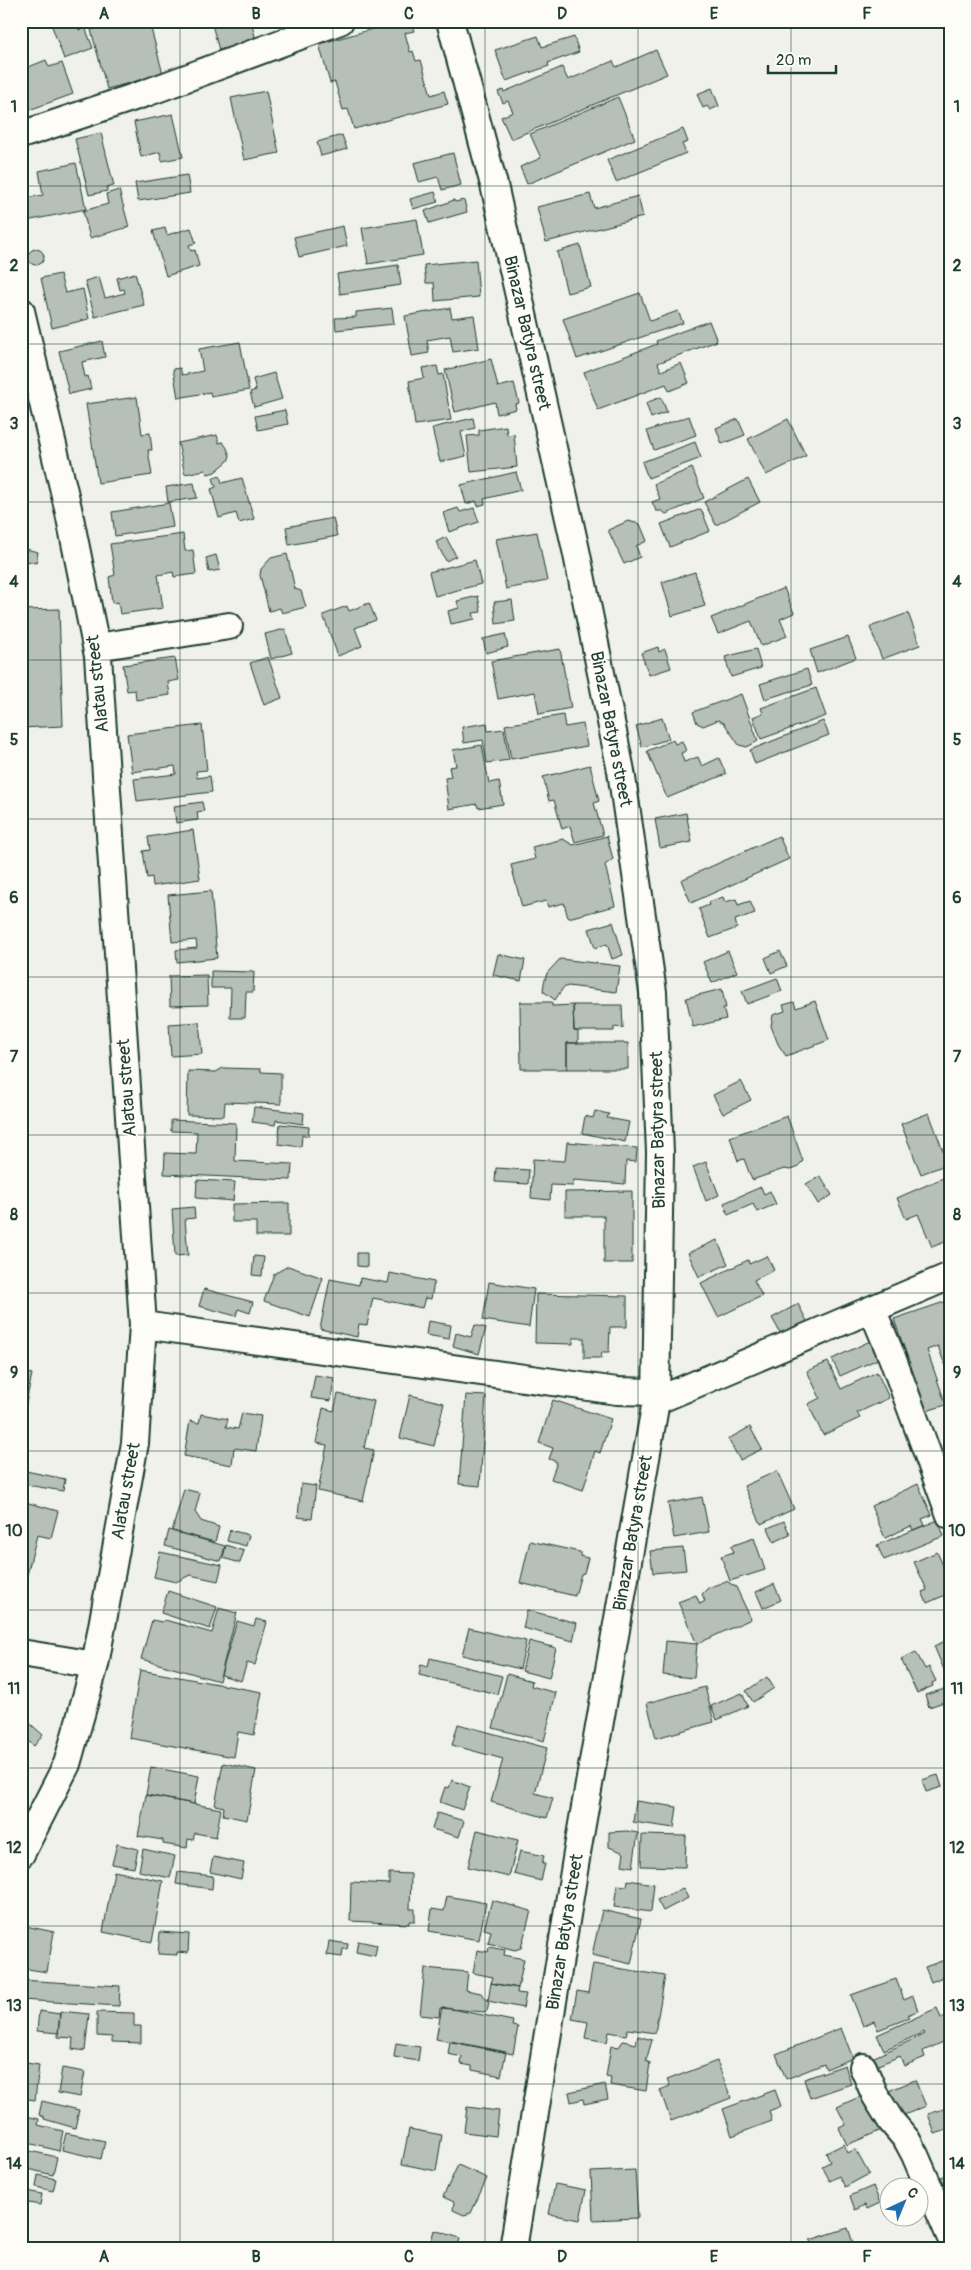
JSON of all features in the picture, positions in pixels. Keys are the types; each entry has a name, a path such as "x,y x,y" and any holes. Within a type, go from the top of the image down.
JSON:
{"street":[{"path":"21,135 146,93 340,21"},
{"name":"Binazar Batyra street","path":"450,21 494,185 576,550 621,771 654,992 660,1152 656,1397 579,1843 513,2249"},
{"name":"Alatau street","path":"21,311 68,508 97,647 143,1324 135,1443 95,1665 67,1764 21,1854"},
{"path":"97,647 229,626"},
{"path":"143,1324 656,1397 872,1310 950,1276"},
{"path":"872,1310 892,1357 950,1515"},
{"path":"21,1653 95,1665"},
{"path":"863,2067 875,2095 891,2121 907,2140 915,2155 950,2236"}],"building":[{"path":"50,21 76,21 79,30 85,27 93,48 64,59"},
{"path":"125,21 149,21 163,74 107,89 91,30"},
{"path":"157,21 178,21 158,26"},
{"path":"211,21 251,21 256,40 219,50"},
{"path":"401,21 411,21 414,31 405,33 410,52 413,51 416,61 421,60 431,95 444,91 448,104 354,129 348,109 343,110 335,82 330,83 319,44"},
{"path":"538,36 542,47 574,37 579,52 548,63 549,66 506,81 495,50"},
{"path":"656,50 667,74 511,139 501,117 513,112 508,101 503,103 498,92 503,90 504,92 562,67 568,80 613,61 616,67"},
{"path":"46,60 49,67 62,63 73,94 21,113 21,70"},
{"path":"712,88 719,106 710,110 707,106 703,108 697,94"},
{"path":"266,91 279,153 244,160 231,98"},
{"path":"618,97 635,139 527,184 520,167 541,158 530,134"},
{"path":"173,114 183,157 162,161 160,152 141,157 134,122"},
{"path":"683,129 688,142 682,144 686,153 616,182 607,160"},
{"path":"101,133 114,186 107,187 107,191 89,195 75,139"},
{"path":"342,135 347,149 321,156 317,142"},
{"path":"453,153 461,185 442,190 438,177 419,182 414,163"},
{"path":"76,163 86,209 26,221 21,199 43,195 39,171"},
{"path":"187,175 190,193 138,201 135,183"},
{"path":"119,190 129,227 90,238 83,211 108,204 106,194"},
{"path":"435,192 438,202 413,209 410,199"},
{"path":"590,194 594,208 638,196 643,217 546,242 537,207"},
{"path":"454,200 455,202 464,200 467,212 429,223 425,211"},
{"path":"417,219 423,255 368,264 362,228"},
{"path":"343,226 347,246 299,257 294,237"},
{"path":"165,228 167,235 191,228 196,243 189,245 191,251 195,250 199,266 166,276 153,231"},
{"path":"580,245 591,287 567,293 557,252"},
{"path":"36,249 44,257 36,265 28,257"},
{"path":"476,260 479,297 435,301 434,283 426,283 424,265"},
{"path":"398,265 401,285 340,294 337,274"},
{"path":"135,273 144,305 95,317 85,281 99,277 105,298 125,293 124,289 120,290 117,278"},
{"path":"60,274 65,293 83,289 89,319 52,328 41,278"},
{"path":"640,293 650,321 678,311 683,323 577,359 563,319"},
{"path":"392,308 394,324 336,330 335,318 356,317 356,312"},
{"path":"450,308 452,318 474,315 479,348 453,352 450,336 427,340 429,353 412,356 405,316"},
{"path":"709,321 717,341 658,363 661,371 681,363 689,383 669,391 666,384 598,410 584,372 657,344 656,341"},
{"path":"102,341 105,357 82,362 85,377 88,376 91,389 69,394 59,351"},
{"path":"240,342 249,390 211,397 210,392 178,398 173,369 180,368 182,375 203,371 199,349"},
{"path":"491,359 498,387 514,383 519,403 515,404 516,409 497,414 495,402 455,412 445,370"},
{"path":"437,366 439,375 443,374 451,420 415,425 409,381 424,378 422,368"},
{"path":"274,373 282,399 254,407 250,392 256,390 253,379"},
{"path":"137,397 142,434 150,433 152,450 148,450 152,475 98,483 86,404"},
{"path":"661,397 667,412 651,418 646,403"},
{"path":"285,410 288,424 258,430 255,416"},
{"path":"689,416 696,435 654,450 647,431"},
{"path":"473,418 475,428 461,432 466,456 440,462 432,428"},
{"path":"738,419 745,435 722,444 716,428"},
{"path":"788,419 806,456 766,475 748,439"},
{"path":"506,426 507,435 514,434 517,467 471,472 467,436 479,435 479,430"},
{"path":"217,435 219,443 223,442 227,448 230,456 228,461 215,472 208,474 205,470 185,474 178,443"},
{"path":"695,442 701,458 648,478 642,462"},
{"path":"692,468 704,498 666,514 662,511 656,511 652,502 660,499 654,484"},
{"path":"516,472 521,490 484,499 485,504 478,506 476,501 466,504 461,485"},
{"path":"220,476 222,483 242,478 254,519 239,523 236,513 219,518 211,489 216,487 213,478"},
{"path":"748,479 760,502 716,525 704,502"},
{"path":"194,483 197,498 168,502 166,487"},
{"path":"169,503 173,527 115,536 112,512"},
{"path":"458,508 460,512 474,508 479,522 449,532 443,513"},
{"path":"701,509 710,531 670,547 661,524"},
{"path":"333,518 337,536 289,545 286,527"},
{"path":"628,521 640,524 647,541 636,546 640,557 624,564 608,530"},
{"path":"537,532 547,581 506,589 496,539"},
{"path":"183,534 185,551 193,550 196,574 174,577 173,572 158,575 163,608 120,614 118,602 112,603 109,577 115,575 110,544"},
{"path":"446,537 456,556 446,561 436,542"},
{"path":"21,548 38,552 36,563 21,560"},
{"path":"287,554 295,589 301,591 306,607 282,613 280,608 269,611 260,575 261,569 271,558"},
{"path":"216,555 220,570 209,572 206,558"},
{"path":"475,560 481,584 435,596 429,572"},
{"path":"695,572 705,606 672,616 662,582"},
{"path":"784,588 794,613 780,619 787,636 761,646 751,621 718,634 711,618"},
{"path":"478,596 481,612 473,613 475,619 451,624 448,611 459,608 457,601"},
{"path":"512,600 515,621 496,624 494,602"},
{"path":"369,603 376,620 355,628 362,646 338,656 323,615 347,606 349,611"},
{"path":"59,609 63,726 21,728 21,610"},
{"path":"908,613 920,645 882,659 870,627"},
{"path":"285,629 292,653 271,659 265,634"},
{"path":"505,634 508,647 486,653 483,639"},
{"path":"848,637 856,658 817,673 810,650"},
{"path":"658,647 659,652 665,649 671,668 649,675 641,653"},
{"path":"560,649 571,708 539,714 535,692 498,699 491,661"},
{"path":"756,649 761,668 731,677 725,657"},
{"path":"268,657 282,698 264,705 250,663"},
{"path":"175,658 179,680 168,682 170,695 136,700 135,690 127,691 123,665"},
{"path":"807,669 812,685 765,699 760,684"},
{"path":"816,688 826,716 761,739 753,717 763,713 761,708"},
{"path":"741,694 758,741 747,747 739,745 724,723 718,720 703,726 697,723 693,712"},
{"path":"563,715 565,727 583,724 587,746 511,759 505,725"},
{"path":"662,718 669,739 642,747 636,726"},
{"path":"823,721 829,735 755,764 750,750"},
{"path":"487,723 488,731 504,729 509,760 487,763 483,740 464,743 462,727"},
{"path":"202,725 207,770 196,771 197,778 210,776 212,792 137,801 134,779 176,774 175,766 132,772 127,734"},
{"path":"673,740 675,744 682,741 686,751 681,753 684,762 698,757 702,766 719,758 726,774 667,798 647,751"},
{"path":"482,745 489,783 499,781 503,804 478,808 477,804 449,809 445,778 451,777 449,767 456,766 453,750"},
{"path":"590,765 599,801 594,803 603,835 575,842 570,826 562,829 554,800 549,801 543,777"},
{"path":"202,802 204,811 197,812 198,820 176,823 174,806"},
{"path":"686,813 692,842 660,848 655,819"},
{"path":"193,830 200,879 153,886 152,877 147,878 143,851 150,850 148,837"},
{"path":"607,836 613,859 605,865 615,906 568,918 564,903 548,907 546,901 522,907 511,865 535,859 532,847 563,839 573,845"},
{"path":"779,836 789,859 691,903 681,880"},
{"path":"211,891 217,958 177,962 176,950 197,948 196,940 172,942 168,895"},
{"path":"723,897 725,902 736,899 738,905 750,901 755,913 735,920 737,928 710,938 699,909 709,905 708,902"},
{"path":"613,922 623,955 612,959 607,944 595,948 589,929"},
{"path":"728,951 737,972 712,983 703,962"},
{"path":"780,951 787,966 771,973 765,958"},
{"path":"498,954 525,960 521,981 493,975"},
{"path":"560,959 620,966 616,992 568,986 563,988 555,1000 543,991 547,973"},
{"path":"211,971 254,972 253,992 246,992 245,1018 230,1018 231,988 211,988"},
{"path":"207,975 208,1005 170,1006 169,976"},
{"path":"777,978 782,991 747,1004 742,991"},
{"path":"722,989 726,1008 723,1008 726,1019 693,1027 686,998"},
{"path":"815,1001 829,1040 786,1056 778,1044 771,1026 773,1015 785,1011 783,1005 794,1002 796,1008"},
{"path":"520,1002 552,1002 552,1006 573,1005 574,1031 578,1031 578,1043 567,1043 567,1069 521,1069"},
{"path":"573,1005 622,1005 623,1028 614,1027 614,1031 574,1031"},
{"path":"199,1022 202,1054 171,1056 169,1024"},
{"path":"567,1043 628,1043 628,1069 567,1069"},
{"path":"223,1068 261,1069 261,1072 281,1073 281,1104 225,1102 224,1116 187,1115 188,1071 216,1072"},
{"path":"741,1081 751,1100 723,1114 713,1095"},
{"path":"254,1107 304,1113 303,1124 276,1120 275,1125 252,1122"},
{"path":"595,1111 609,1114 607,1118 629,1122 625,1142 582,1133 585,1116 593,1118"},
{"path":"929,1113 948,1164 921,1174 901,1124"},
{"path":"787,1116 803,1161 796,1168 784,1169 752,1180 744,1159 738,1161 730,1137"},
{"path":"171,1120 236,1123 235,1161 292,1164 291,1180 164,1174 165,1153 196,1154 197,1132 171,1131"},
{"path":"280,1124 309,1127 308,1136 302,1135 301,1147 278,1144"},
{"path":"567,1142 637,1148 636,1162 626,1161 625,1184 574,1180 573,1186 551,1185 550,1200 531,1198 533,1159 565,1161"},
{"path":"706,1162 719,1195 706,1201 693,1167"},
{"path":"496,1168 529,1170 528,1184 495,1182"},
{"path":"820,1176 832,1195 818,1204 806,1184"},
{"path":"943,1178 950,1195 950,1240 932,1247 918,1214 906,1219 897,1198"},
{"path":"197,1180 235,1182 233,1201 196,1198"},
{"path":"761,1187 764,1194 770,1191 776,1204 757,1212 753,1204 728,1215 724,1203"},
{"path":"632,1191 632,1263 604,1263 604,1216 565,1216 565,1192"},
{"path":"289,1203 289,1236 256,1236 256,1222 232,1222 232,1204"},
{"path":"194,1207 195,1218 185,1219 188,1255 175,1256 172,1209"},
{"path":"717,1240 728,1264 699,1277 688,1253"},
{"path":"357,1253 367,1253 367,1267 357,1266"},
{"path":"254,1256 264,1257 262,1276 252,1275"},
{"path":"767,1256 774,1270 754,1280 762,1296 718,1317 701,1283 748,1260 749,1264"},
{"path":"288,1266 323,1278 310,1317 264,1301 274,1274"},
{"path":"390,1273 434,1282 431,1299 425,1298 422,1308 373,1298 367,1325 359,1324 357,1337 320,1329 330,1279 359,1285 360,1278 388,1283"},
{"path":"489,1282 534,1289 529,1327 483,1320"},
{"path":"204,1289 253,1302 250,1313 238,1309 236,1316 199,1306"},
{"path":"536,1294 627,1296 627,1327 610,1327 609,1352 602,1352 601,1358 584,1358 584,1338 573,1338 573,1344 535,1343"},
{"path":"950,1300 950,1379 938,1346 927,1350 946,1405 926,1411 894,1319"},
{"path":"798,1304 808,1323 782,1336 772,1318"},
{"path":"428,1321 451,1325 449,1339 426,1335"},
{"path":"475,1325 486,1328 479,1354 453,1346 456,1333 471,1337"},
{"path":"870,1341 878,1359 840,1376 832,1359"},
{"path":"828,1362 841,1389 877,1372 889,1398 857,1413 860,1418 823,1435 808,1404 820,1398 807,1371"},
{"path":"21,1372 32,1374 21,1427"},
{"path":"315,1375 334,1378 331,1401 311,1398"},
{"path":"338,1394 374,1401 364,1448 374,1450 363,1501 318,1491 327,1445 316,1443 323,1408 334,1411"},
{"path":"410,1395 444,1403 434,1446 400,1438"},
{"path":"466,1395 486,1396 480,1486 459,1484"},
{"path":"553,1400 611,1419 600,1453 595,1451 583,1490 551,1479 557,1462 549,1459 553,1448 539,1443"},
{"path":"242,1413 261,1416 256,1451 234,1448 232,1465 184,1456 190,1421 199,1423 201,1414 228,1419 226,1427 238,1429"},
{"path":"750,1427 762,1449 740,1460 728,1439"},
{"path":"21,1470 65,1479 63,1491 21,1484"},
{"path":"777,1471 794,1509 761,1524 744,1486"},
{"path":"301,1484 316,1486 312,1519 298,1517"},
{"path":"918,1484 932,1515 922,1519 925,1525 913,1530 911,1526 885,1538 871,1506"},
{"path":"184,1489 200,1493 195,1512 201,1521 219,1527 215,1542 172,1531"},
{"path":"702,1497 709,1532 674,1538 668,1503"},
{"path":"21,1501 58,1511 51,1538 37,1535 22,1595"},
{"path":"938,1520 944,1536 884,1560 877,1545"},
{"path":"784,1521 790,1535 774,1542 768,1528"},
{"path":"169,1530 225,1546 221,1561 165,1546"},
{"path":"230,1530 249,1535 246,1546 227,1541"},
{"path":"754,1538 765,1570 730,1581 721,1556 734,1552 731,1546"},
{"path":"530,1541 580,1552 580,1556 588,1558 575,1596 520,1583"},
{"path":"226,1545 244,1551 240,1563 223,1558"},
{"path":"683,1548 686,1570 653,1573 650,1551"},
{"path":"160,1552 222,1565 218,1581 190,1575 176,1582 154,1577"},
{"path":"937,1552 950,1581 950,1593 927,1603 922,1592 927,1590 914,1562"},
{"path":"726,1581 736,1587 751,1619 697,1644 678,1602 696,1595 700,1604 705,1601 702,1594 708,1588"},
{"path":"774,1584 781,1600 763,1608 756,1592"},
{"path":"168,1591 217,1607 210,1629 161,1613"},
{"path":"219,1608 237,1613 219,1681 141,1659 152,1620 162,1622 165,1620 212,1633"},
{"path":"527,1610 577,1623 573,1641 523,1628"},
{"path":"256,1619 267,1622 255,1665 247,1663 241,1681 221,1675 237,1621 254,1626"},
{"path":"469,1628 526,1641 520,1669 462,1655"},
{"path":"950,1639 950,1684 934,1646"},
{"path":"529,1641 556,1648 549,1678 522,1671"},
{"path":"666,1641 697,1644 694,1678 663,1675"},
{"path":"916,1652 925,1669 929,1667 936,1681 932,1683 933,1686 917,1693 901,1659"},
{"path":"430,1658 502,1676 497,1694 419,1675 421,1664 428,1666"},
{"path":"140,1670 262,1692 254,1735 238,1732 234,1757 129,1738"},
{"path":"507,1674 532,1681 531,1686 556,1693 544,1741 493,1728"},
{"path":"767,1677 774,1688 753,1702 746,1691"},
{"path":"705,1687 714,1722 656,1738 647,1703"},
{"path":"948,1688 950,1700 929,1707 925,1695"},
{"path":"742,1693 748,1706 717,1720 711,1706"},
{"path":"25,1719 43,1735 34,1746 21,1735 21,1724"},
{"path":"458,1724 547,1748 535,1793 553,1798 547,1818 491,1802 503,1759 452,1745"},
{"path":"223,1763 256,1770 247,1820 223,1815 224,1807 215,1805"},
{"path":"151,1767 199,1776 194,1804 146,1795"},
{"path":"938,1775 942,1787 926,1792 922,1780"},
{"path":"452,1780 470,1787 462,1810 440,1802 445,1787 449,1788"},
{"path":"146,1795 221,1809 216,1837 195,1833 193,1840 188,1839 187,1848 163,1844 163,1840 138,1836"},
{"path":"636,1801 677,1807 674,1828 633,1822"},
{"path":"437,1813 464,1821 459,1837 432,1829"},
{"path":"477,1830 518,1840 509,1877 468,1867"},
{"path":"627,1831 638,1833 633,1867 622,1865 624,1853 609,1847 609,1832"},
{"path":"642,1835 686,1836 685,1867 641,1866"},
{"path":"117,1844 138,1849 134,1868 112,1864"},
{"path":"143,1849 175,1856 170,1878 139,1871"},
{"path":"520,1851 544,1856 542,1864 545,1864 541,1881 514,1874"},
{"path":"213,1857 244,1863 241,1879 210,1872"},
{"path":"114,1871 163,1881 152,1942 103,1932"},
{"path":"178,1872 213,1876 212,1889 176,1884"},
{"path":"389,1873 411,1874 410,1909 415,1909 415,1921 409,1921 409,1924 350,1921 351,1882 389,1884"},
{"path":"628,1880 654,1884 651,1912 614,1907 617,1885 627,1886"},
{"path":"683,1888 688,1898 663,1911 657,1900"},
{"path":"447,1896 486,1903 479,1940 429,1931 432,1909 444,1911"},
{"path":"492,1900 531,1911 521,1948 515,1950 488,1943 491,1931 484,1929"},
{"path":"602,1910 641,1919 631,1964 592,1955"},
{"path":"21,1925 54,1932 47,1972 21,1968"},
{"path":"160,1932 189,1934 188,1953 177,1952 177,1955 158,1954"},
{"path":"329,1941 348,1944 347,1949 343,1949 342,1957 327,1955"},
{"path":"358,1941 377,1945 375,1956 356,1952"},
{"path":"489,1947 505,1950 504,1955 524,1959 518,1988 491,1983 493,1977 473,1973 477,1950 488,1952"},
{"path":"950,1958 950,1989 945,1976 931,1982 925,1967"},
{"path":"593,1964 665,1976 655,2033 628,2029 626,2035 609,2032 607,2042 585,2038 588,2022 572,2019 577,1991 588,1993"},
{"path":"425,1968 468,1972 466,1990 481,1993 489,2002 487,2011 440,2008 439,2017 420,2015"},
{"path":"896,1979 904,2000 913,1996 918,2011 907,2015 909,2018 878,2030 874,2021 863,2026 851,1995"},
{"path":"21,1980 120,1986 119,2006 21,2000"},
{"path":"491,1983 518,1988 517,1993 526,1994 523,2008 488,2001"},
{"path":"442,2007 513,2021 512,2026 518,2027 513,2054 436,2039"},
{"path":"937,2008 941,2018 948,2015 950,2019 950,2039 923,2051 925,2057 904,2066 900,2056 876,2066 872,2058 925,2034 924,2032 884,2050 877,2035"},
{"path":"39,2011 60,2014 58,2033 37,2031"},
{"path":"60,2011 89,2014 85,2051 72,2049 73,2038 58,2037"},
{"path":"97,2012 134,2013 134,2026 141,2026 141,2043 112,2042 112,2037 97,2036"},
{"path":"841,2028 853,2058 826,2069 824,2064 786,2079 776,2054"},
{"path":"638,2036 652,2040 646,2061 650,2063 646,2091 610,2085 611,2078 606,2077 611,2046 619,2047 623,2041 636,2044"},
{"path":"450,2041 506,2052 501,2076 472,2070 472,2066 461,2064 462,2057 448,2054"},
{"path":"396,2043 420,2047 418,2061 394,2057"},
{"path":"717,2061 731,2098 671,2121 660,2090 670,2086 667,2080"},
{"path":"21,2062 39,2065 35,2100 21,2098"},
{"path":"845,2065 851,2084 810,2098 804,2079"},
{"path":"62,2068 85,2072 80,2097 58,2093"},
{"path":"915,2080 926,2106 897,2118 886,2092"},
{"path":"605,2084 608,2099 584,2104 583,2099 571,2102 569,2092"},
{"path":"775,2090 781,2106 769,2111 772,2121 732,2136 723,2109"},
{"path":"868,2093 884,2129 847,2145 839,2128 846,2125 837,2107"},
{"path":"42,2101 79,2110 75,2128 44,2119 44,2117 39,2115"},
{"path":"467,2107 499,2111 496,2136 464,2132"},
{"path":"950,2107 950,2129 935,2134 928,2114"},
{"path":"21,2115 39,2119 38,2125 63,2131 59,2151 21,2141"},
{"path":"409,2129 442,2135 436,2171 402,2164"},
{"path":"66,2133 105,2141 101,2159 62,2150"},
{"path":"844,2144 848,2153 855,2149 869,2174 845,2187 839,2176 830,2181 822,2166 830,2162 826,2153"},
{"path":"21,2149 57,2157 53,2175 28,2169 25,2184 21,2183"},
{"path":"458,2165 487,2178 471,2213 464,2215 453,2210 454,2202 443,2197"},
{"path":"635,2170 638,2218 593,2220 591,2172"},
{"path":"950,2174 950,2201 941,2177"},
{"path":"38,2175 56,2179 53,2191 36,2187"},
{"path":"555,2184 586,2190 580,2220 549,2214"},
{"path":"873,2186 878,2198 878,2204 867,2209 865,2205 855,2210 850,2196"},
{"path":"21,2190 42,2194 40,2205 23,2202 21,2209"},
{"path":"848,2228 855,2249 813,2249 810,2240"},
{"path":"434,2230 460,2238 457,2249 429,2249"}]}
